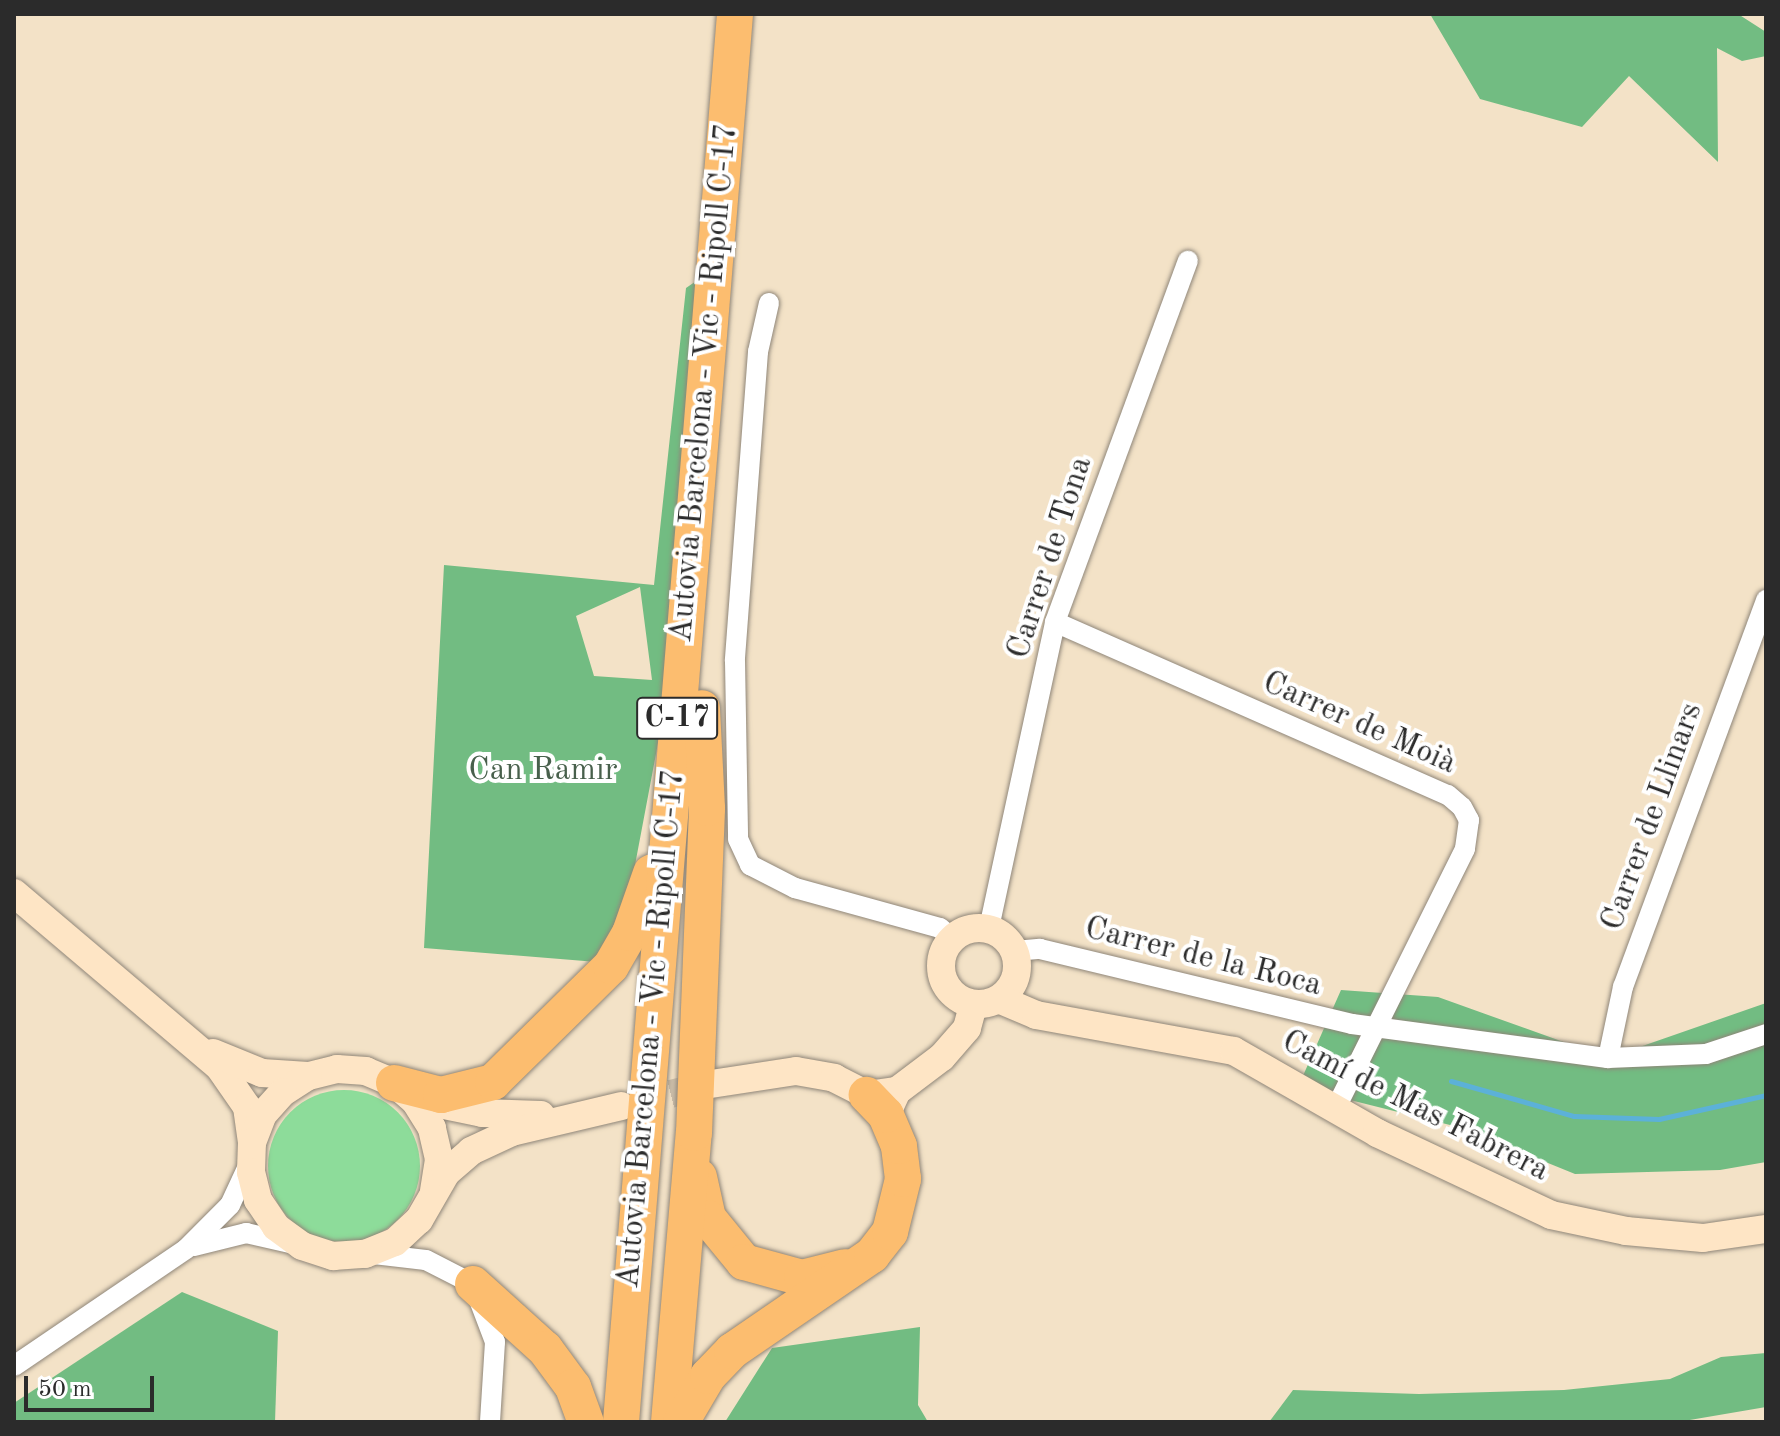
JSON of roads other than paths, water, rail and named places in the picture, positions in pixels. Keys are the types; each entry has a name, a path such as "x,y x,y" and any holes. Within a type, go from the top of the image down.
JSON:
{"highway":[{"name":"Autovia Barcelona - Vic - Ripoll C-17","path":"621,1422 714,278 706,255 708,176 700,161 711,144 715,84 741,23"},
{"name":"Autovia Barcelona - Vic - Ripoll C-17","path":"645,1422 702,708 741,23"},
{"path":"669,1422 694,1133 707,808 702,708"},
{"path":"402,1090 450,1095 493,1082 611,966 649,883 673,769"},
{"path":"681,1422 708,1376 732,1351 872,1255 890,1232 903,1179 899,1146 883,1100"},
{"path":"694,1133 708,1218 744,1262 802,1278 840,1270 872,1255"},
{"path":"473,1284 545,1349 573,1387 586,1422"}],"street":[{"name":"Carrer de Tona","path":"989,928 1055,622 1188,261"},
{"path":"769,303 758,352 735,661 738,839 750,865 795,888 940,928 952,938"},
{"name":"Carrer de Llinars","path":"1608,1058 1623,987 1766,603"},
{"name":"Carrer de Moià","path":"1055,622 1448,795 1462,807 1469,820 1465,849 1336,1108"},
{"path":"14,893 196,1044 239,1091 252,1123 258,1200 276,1227 302,1246"},
{"path":"989,928 1006,937 1015,951 1019,970 1001,1000 973,1005 949,991 940,973 942,953 952,938 966,930 989,928"},
{"name":"Carrer de la Roca","path":"1015,951 1040,949 1377,1026 1608,1058 1706,1054 1766,1034"},
{"name":"Camí de Mas Fabrera","path":"1001,1000 1036,1015 1234,1051 1456,1173 1551,1215 1626,1231 1703,1238 1766,1229"},
{"path":"711,1084 796,1071 834,1078 883,1100 942,1057 967,1028 973,1005"},
{"path":"196,1044 262,1073 308,1076 337,1069 366,1071 402,1090 454,1109 515,1116 612,1108 489,1141 456,1162 434,1191 419,1220 395,1242 365,1254"},
{"path":"186,1249 230,1205 263,1114 283,1092 308,1076"},
{"path":"402,1090 432,1128 439,1159 434,1191"},
{"path":"14,1366 186,1249 210,1238 246,1233 333,1256 365,1254 426,1260 473,1284 495,1342 490,1422"}],"waterway":[{"path":"1451,1081 1574,1116 1659,1119 1766,1095"}],"tunnel":[{"path":"630,1104 711,1084"}],"park label":[{"name":"Can Ramir","path":"543,771"}]}
